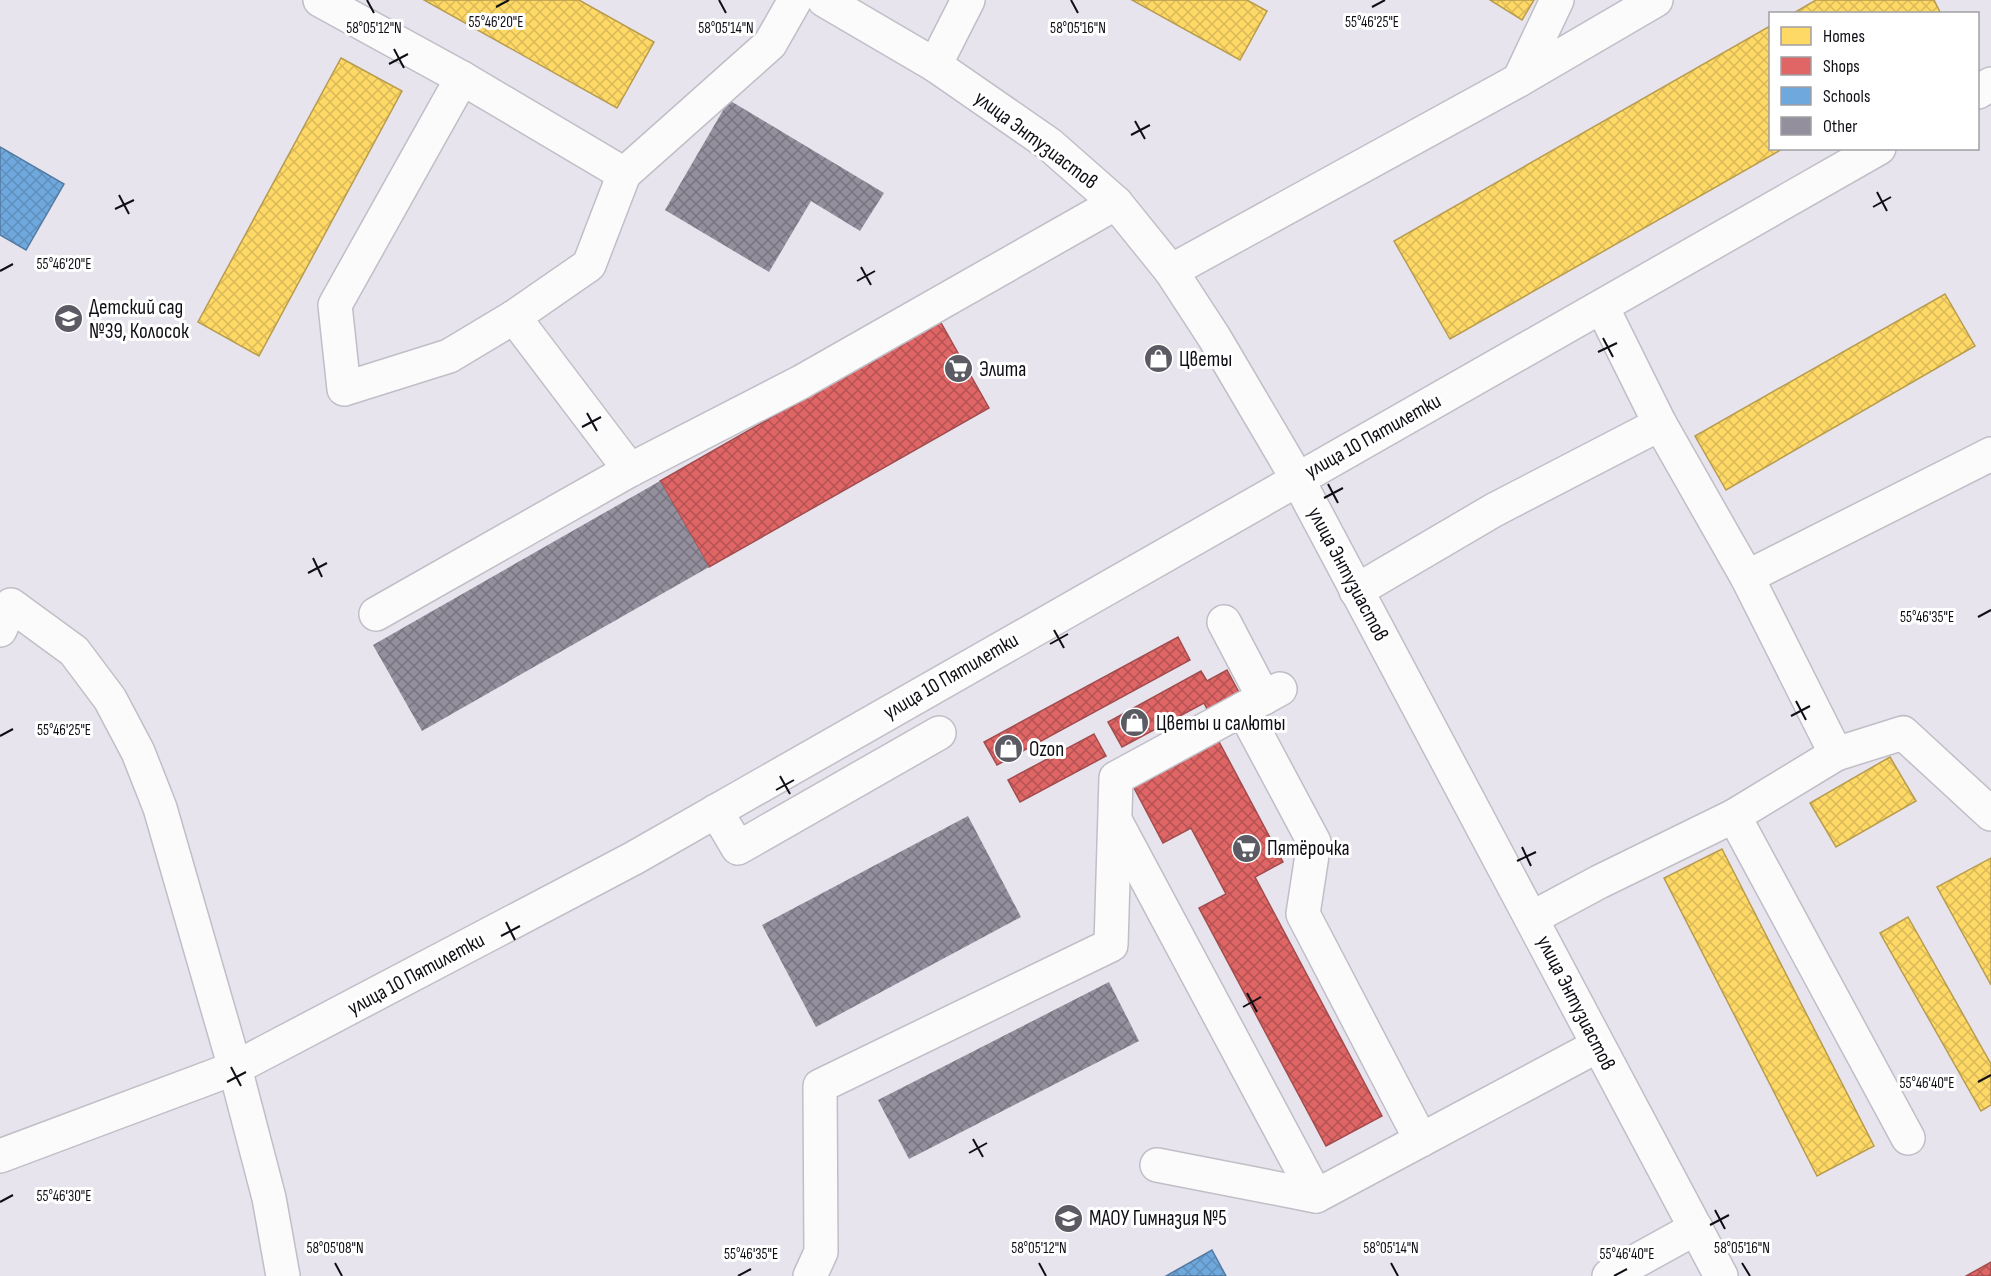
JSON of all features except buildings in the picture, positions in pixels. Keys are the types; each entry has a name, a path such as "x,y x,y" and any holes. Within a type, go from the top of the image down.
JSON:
{"street":[{"path":"320,0 462,78 624,174"},
{"path":"462,78 334,305 344,389 449,356 514,317 589,265 624,174 770,44 795,0"},
{"name":"улица Энтузиастов","path":"824,0 935,65 1049,144 1116,203 1171,271 1214,337 1297,478 1721,1276"},
{"path":"935,65 968,0"},
{"path":"1519,80 1557,0"},
{"path":"1171,271 1519,80 1656,0"},
{"name":"улица 10 Пятилетки","path":"0,1156 235,1068 490,935 716,811 1876,150"},
{"path":"376,614 630,470 801,382 1116,203"},
{"path":"1602,307 1660,424 1747,577 1836,754"},
{"path":"514,317 630,470"},
{"path":"1356,591 1494,510 1660,424"},
{"path":"1747,577 1991,454"},
{"path":"0,630 11,604 74,651 110,699 138,753 160,808 235,1068 269,1198 283,1276"},
{"path":"1224,622 1263,698 1314,842 1303,914 1421,1140"},
{"path":"810,1276 821,1252 820,1086 1111,945 1116,778 1263,698"},
{"path":"716,811 738,848 939,733"},
{"path":"1532,918 1599,882 1734,816 1836,754 1903,733 1991,814"},
{"path":"1734,816 1908,1138"},
{"path":"1115,821 1316,1196"},
{"path":"1156,1165 1316,1196 1597,1046"},
{"path":"1609,1276 1696,1228"}],"place":[{"name":"Детский сад №39, Колосок","path":"68,319"},
{"name":"Цветы","path":"1158,359"},
{"name":"Элита","path":"958,369"},
{"name":"Цветы и салюты","path":"1135,723"},
{"name":"Ozon","path":"1008,749"},
{"name":"Пятёрочка","path":"1246,848"},
{"name":"МАОУ Гимназия №5","path":"1068,1218"}]}
